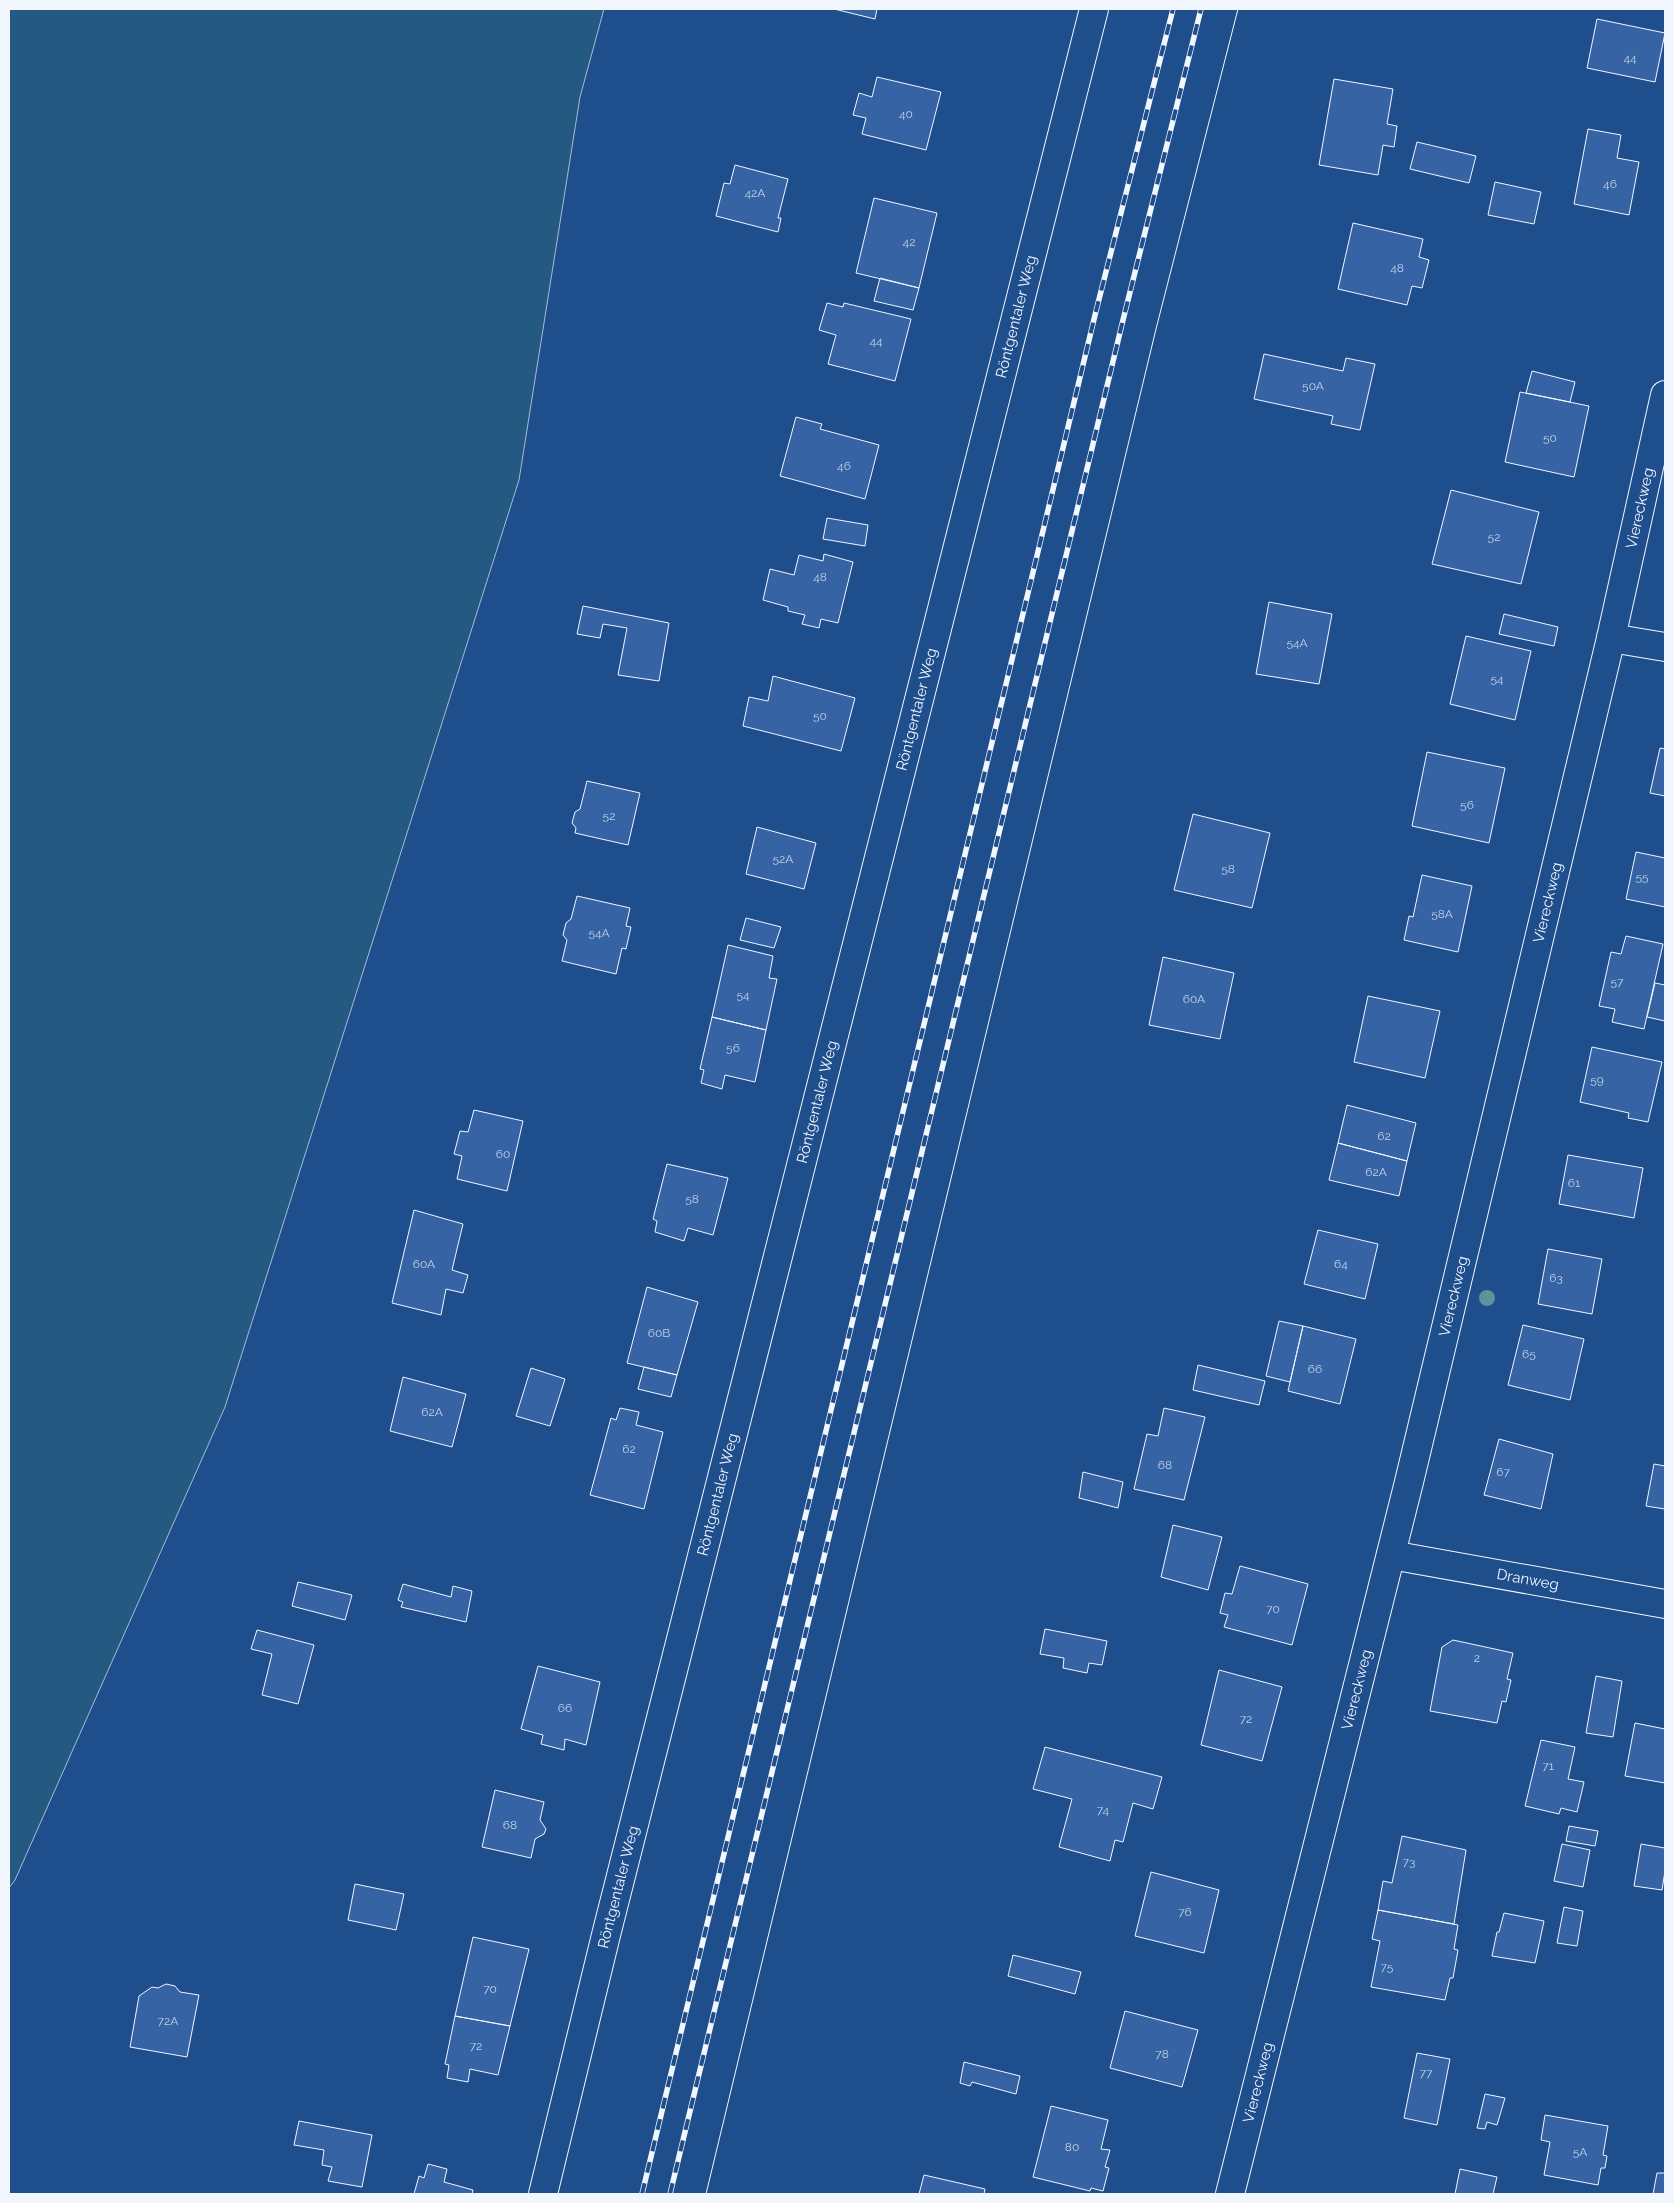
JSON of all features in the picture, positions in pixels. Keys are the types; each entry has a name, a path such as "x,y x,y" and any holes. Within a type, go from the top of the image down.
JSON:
{"street":[{"name":"Röntgentaler Weg","path":"543,2194 606,1935 1094,9"},
{"name":"Viereckweg","path":"1230,2194 1391,1554 1611,638 1665,395"},
{"path":"1611,638 1665,647"},
{"name":"Dranweg","path":"1391,1554 1665,1604"}],"shaded area":[{"path":"9,9 604,9 580,97 519,480 225,1407 15,1880 9,1888"}],"building":[{"path":"834,9 877,9 875,19"},
{"path":"1597,19 1665,33 1655,82 1587,68"},
{"path":"877,77 941,92 926,150 862,134 866,118 853,115 859,93 872,97"},
{"path":"1334,79 1393,89 1387,124 1397,126 1394,147 1383,145 1378,175 1319,165"},
{"path":"1588,129 1621,135 1617,158 1639,162 1629,215 1574,204"},
{"path":"1417,142 1476,156 1469,183 1410,169"},
{"path":"735,165 788,179 778,218 781,218 778,232 716,216 724,183 730,184"},
{"path":"1495,182 1541,192 1534,224 1488,215"},
{"path":"874,198 937,213 919,288 856,273"},
{"path":"1353,223 1423,239 1419,257 1429,260 1422,288 1412,286 1407,305 1338,289"},
{"path":"880,278 919,288 913,310 874,301"},
{"path":"827,303 843,307 844,303 911,319 895,381 828,364 836,335 819,330"},
{"path":"1264,354 1343,371 1346,358 1375,364 1360,430 1331,424 1333,416 1254,399"},
{"path":"1532,371 1575,382 1570,402 1526,393"},
{"path":"1520,392 1589,406 1574,477 1505,462"},
{"path":"796,417 822,424 820,429 879,445 865,499 780,476"},
{"path":"1451,490 1539,512 1521,584 1432,564"},
{"path":"827,518 868,525 865,546 823,539"},
{"path":"824,554 853,562 838,623 821,619 819,628 802,624 805,615 788,611 788,607 763,600 770,569 794,575 799,555 823,561"},
{"path":"1269,602 1332,614 1319,684 1256,674"},
{"path":"583,606 669,623 659,681 618,675 627,628 603,624 600,638 577,634"},
{"path":"1504,614 1558,627 1554,646 1499,634"},
{"path":"1466,636 1531,651 1515,720 1450,704"},
{"path":"773,676 855,698 841,751 743,726 749,697 768,701"},
{"path":"1660,748 1665,749 1665,796 1650,793"},
{"path":"1427,752 1505,768 1489,843 1412,826"},
{"path":"587,781 640,793 628,845 575,833 576,828 572,823 575,812 580,809"},
{"path":"1193,814 1270,833 1252,908 1174,890"},
{"path":"757,827 816,843 804,889 746,874"},
{"path":"1636,852 1665,858 1665,907 1626,899"},
{"path":"1422,875 1472,886 1458,952 1404,940 1409,916 1413,917"},
{"path":"577,896 630,908 626,926 631,927 626,949 622,948 616,974 562,961 567,940 563,935 566,923 571,919"},
{"path":"746,918 781,927 774,948 740,940"},
{"path":"1626,936 1663,944 1644,1029 1612,1022 1615,1009 1599,1006 1611,952 1621,954"},
{"path":"728,945 773,956 769,978 777,979 766,1030 712,1017"},
{"path":"1163,957 1234,973 1220,1039 1149,1025"},
{"path":"1655,983 1665,985 1665,1021 1647,1017"},
{"path":"1368,996 1440,1011 1425,1078 1354,1062"},
{"path":"712,1017 766,1030 755,1082 725,1075 722,1089 701,1083 704,1070 700,1069"},
{"path":"1592,1047 1662,1062 1648,1122 1628,1118 1629,1113 1580,1102"},
{"path":"1347,1105 1416,1123 1407,1161 1338,1143"},
{"path":"474,1110 523,1121 507,1191 457,1179 462,1156 454,1154 460,1131 468,1132"},
{"path":"1338,1143 1407,1161 1399,1196 1329,1180"},
{"path":"1568,1155 1643,1168 1634,1218 1559,1204"},
{"path":"667,1164 728,1178 713,1235 688,1228 684,1241 655,1232 657,1221 653,1219"},
{"path":"414,1210 463,1224 452,1270 468,1275 463,1293 446,1289 441,1315 392,1303"},
{"path":"1318,1230 1378,1244 1365,1299 1304,1284"},
{"path":"1548,1249 1602,1259 1592,1314 1538,1304"},
{"path":"647,1287 698,1302 677,1375 627,1363"},
{"path":"1279,1321 1303,1326 1290,1382 1266,1376"},
{"path":"1523,1325 1584,1339 1570,1400 1508,1385"},
{"path":"1303,1326 1356,1339 1340,1404 1288,1391"},
{"path":"1198,1365 1265,1381 1259,1405 1193,1390"},
{"path":"644,1367 677,1375 671,1397 638,1389"},
{"path":"531,1368 565,1379 550,1426 516,1416"},
{"path":"403,1377 466,1394 452,1447 390,1431"},
{"path":"620,1408 639,1412 636,1425 663,1432 644,1509 590,1495 611,1418 616,1420"},
{"path":"1164,1408 1205,1417 1184,1500 1134,1489 1147,1434 1158,1436"},
{"path":"1499,1439 1553,1454 1541,1509 1484,1495"},
{"path":"1654,1464 1665,1466 1665,1509 1646,1506"},
{"path":"1083,1472 1123,1482 1118,1508 1079,1498"},
{"path":"1173,1525 1222,1537 1208,1590 1161,1577"},
{"path":"1240,1566 1308,1584 1292,1645 1224,1627 1228,1615 1220,1613 1225,1593 1232,1594"},
{"path":"298,1582 352,1595 345,1620 292,1606"},
{"path":"403,1584 451,1597 453,1586 472,1591 466,1622 401,1607 403,1602 398,1600"},
{"path":"1045,1629 1107,1641 1102,1665 1089,1663 1087,1673 1063,1668 1064,1658 1040,1654"},
{"path":"257,1630 314,1645 298,1704 262,1695 272,1654 251,1649"},
{"path":"1453,1640 1513,1653 1507,1679 1511,1680 1506,1702 1502,1701 1497,1723 1430,1711 1442,1647"},
{"path":"538,1666 600,1682 586,1745 565,1739 564,1750 541,1744 543,1735 521,1729"},
{"path":"1219,1670 1282,1687 1262,1761 1201,1745"},
{"path":"1596,1676 1622,1681 1613,1737 1586,1733"},
{"path":"1635,1723 1665,1729 1665,1783 1625,1776"},
{"path":"1541,1740 1575,1747 1568,1779 1584,1782 1577,1812 1561,1808 1559,1814 1525,1806"},
{"path":"1045,1747 1162,1777 1153,1809 1133,1803 1123,1842 1115,1840 1110,1861 1059,1847 1072,1799 1033,1789"},
{"path":"495,1790 544,1802 540,1820 546,1829 544,1834 535,1839 531,1858 482,1847"},
{"path":"1569,1826 1598,1831 1595,1846 1566,1841"},
{"path":"1402,1836 1466,1850 1454,1924 1378,1910 1383,1881 1392,1883"},
{"path":"1562,1844 1590,1850 1583,1887 1554,1881"},
{"path":"1641,1844 1665,1848 1665,1871 1662,1890 1634,1886"},
{"path":"1151,1872 1219,1890 1204,1953 1135,1936"},
{"path":"355,1884 404,1894 396,1930 348,1920"},
{"path":"1564,1907 1583,1911 1577,1946 1557,1943"},
{"path":"1378,1910 1458,1925 1454,1949 1458,1950 1453,1978 1450,1978 1445,2000 1371,1987 1380,1941 1372,1939"},
{"path":"1504,1913 1544,1921 1535,1963 1492,1956 1497,1932 1499,1932"},
{"path":"473,1937 529,1949 510,2026 455,2016"},
{"path":"1013,1955 1081,1972 1075,1994 1008,1976"},
{"path":"166,1984 175,1986 180,1992 199,1995 187,2057 130,2047 139,1996 152,1987 158,1988"},
{"path":"1125,2011 1198,2030 1182,2087 1110,2068"},
{"path":"455,2016 510,2026 498,2075 470,2069 468,2082 447,2078 449,2065 445,2064"},
{"path":"1417,2053 1450,2059 1437,2125 1404,2118"},
{"path":"964,2062 1020,2076 1016,2094 972,2082 970,2086 960,2083"},
{"path":"1485,2094 1505,2098 1497,2125 1487,2122 1485,2129 1477,2128"},
{"path":"1051,2106 1108,2120 1101,2149 1110,2150 1105,2167 1109,2168 1103,2191 1091,2188 1090,2191 1033,2177"},
{"path":"1545,2115 1608,2126 1603,2155 1607,2156 1605,2168 1601,2168 1598,2185 1544,2175 1550,2142 1541,2140"},
{"path":"299,2121 372,2135 362,2187 328,2181 332,2167 322,2165 324,2150 294,2145"},
{"path":"428,2164 447,2169 444,2182 473,2190 472,2194 414,2194 419,2176 424,2178"},
{"path":"1460,2169 1497,2177 1493,2194 1455,2194"},
{"path":"1657,2173 1665,2173 1665,2194 1653,2194"},
{"path":"924,2175 985,2189 984,2194 919,2194"}],"tram line":[{"path":"706,2194 1156,329 1238,9"}],"railway":[{"path":"642,2194 1096,311 1173,9"},
{"path":"670,2194 1123,320 1201,9"}]}
